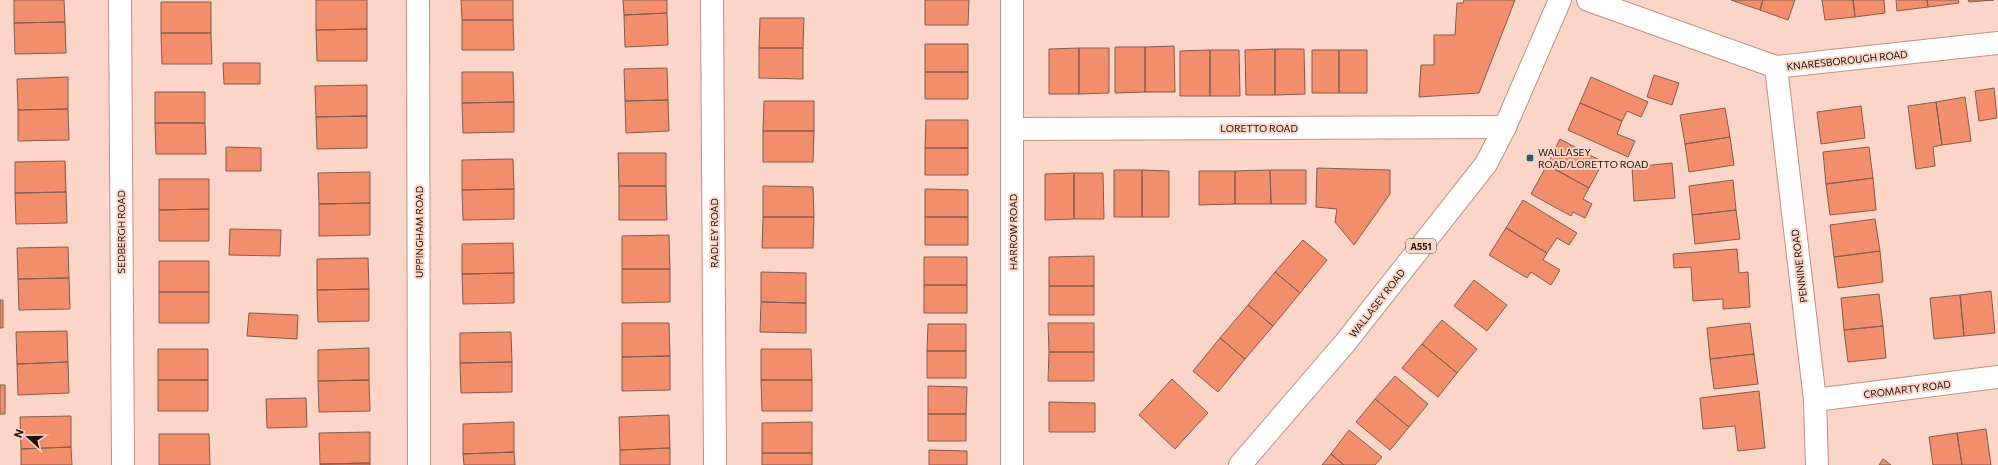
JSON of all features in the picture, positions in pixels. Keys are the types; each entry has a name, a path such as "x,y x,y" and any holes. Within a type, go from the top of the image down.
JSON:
{"street":[{"name":"SEDBERGH ROAD","path":"120,0 123,465"},
{"name":"UPPINGHAM ROAD","path":"418,0 419,465"},
{"name":"RADLEY ROAD","path":"712,0 715,465"},
{"name":"HARROW ROAD","path":"1012,0 1012,465"},
{"name":"WALLASEY ROAD","path":"1240,465 1345,342 1481,170 1505,127 1560,0"},
{"name":"KNARESBOROUGH ROAD","path":"1588,0 1776,67 1998,43"},
{"name":"PENNINE ROAD","path":"1776,67 1815,400 1818,465"},
{"name":"LORETTO ROAD","path":"1013,130 1505,127"},
{"name":"CROMARTY ROAD","path":"1815,400 1998,377"}],"building":[{"path":"14,0 64,0 65,22 14,23"},
{"path":"316,0 367,0 367,29 316,30"},
{"path":"461,0 513,0 513,20 462,20"},
{"path":"623,0 667,0 667,13 624,15"},
{"path":"925,0 969,0 968,25 925,25"},
{"path":"1464,0 1515,0 1479,93 1419,97 1421,65 1434,65 1434,35 1455,35 1457,3 1463,3"},
{"path":"1731,0 1763,0 1760,10"},
{"path":"1763,0 1795,0 1788,20 1760,10"},
{"path":"1822,0 1853,0 1855,17 1825,20"},
{"path":"1853,0 1884,0 1885,13 1855,17"},
{"path":"1896,0 1927,0 1928,7 1897,11"},
{"path":"1927,0 1958,0 1959,3 1928,7"},
{"path":"1968,0 1994,0 1969,2"},
{"path":"161,2 211,2 211,33 161,33"},
{"path":"667,13 668,45 625,47 624,15"},
{"path":"760,18 804,18 803,48 759,48"},
{"path":"462,20 513,20 514,50 462,50"},
{"path":"65,22 66,53 15,54 14,23"},
{"path":"367,29 367,61 317,61 316,30"},
{"path":"161,33 211,33 212,64 162,64"},
{"path":"925,44 968,44 968,72 925,72"},
{"path":"1174,46 1175,92 1145,92 1145,47"},
{"path":"1115,47 1145,47 1145,92 1115,93"},
{"path":"759,48 803,48 803,79 759,78"},
{"path":"1079,48 1079,94 1049,94 1049,49"},
{"path":"1079,48 1109,48 1109,93 1079,94"},
{"path":"1275,49 1304,49 1305,94 1275,95"},
{"path":"1275,49 1275,95 1246,95 1245,50"},
{"path":"1210,50 1239,50 1240,96 1210,96"},
{"path":"1210,50 1210,96 1180,96 1180,51"},
{"path":"1312,50 1339,50 1339,93 1312,93"},
{"path":"1339,50 1367,50 1367,93 1339,93"},
{"path":"223,63 260,63 260,84 224,84"},
{"path":"667,68 668,100 625,101 624,69"},
{"path":"462,72 513,72 514,102 462,103"},
{"path":"925,72 968,72 968,99 925,99"},
{"path":"1654,75 1679,83 1672,105 1647,97"},
{"path":"68,77 68,109 18,110 17,79"},
{"path":"1591,77 1648,102 1641,117 1627,111 1622,121 1580,103"},
{"path":"367,85 367,116 316,117 315,86"},
{"path":"1994,88 1997,118 1979,121 1975,91"},
{"path":"155,92 205,92 205,123 155,123"},
{"path":"1965,97 1971,141 1942,145 1936,102"},
{"path":"668,100 669,131 626,133 625,101"},
{"path":"764,101 814,101 814,131 763,131"},
{"path":"514,102 514,132 463,133 462,103"},
{"path":"1936,102 1942,145 1933,147 1935,166 1916,169 1908,106"},
{"path":"1580,103 1622,121 1617,134 1635,141 1628,157 1568,130"},
{"path":"1861,106 1865,138 1821,144 1817,112"},
{"path":"1725,108 1730,137 1685,144 1680,115"},
{"path":"68,109 69,140 18,141 18,110"},
{"path":"367,116 367,148 317,149 316,117"},
{"path":"926,120 968,120 968,148 925,148"},
{"path":"155,123 205,123 206,154 156,154"},
{"path":"763,131 814,131 813,162 763,162"},
{"path":"1730,137 1734,165 1689,172 1685,144"},
{"path":"1560,139 1603,162 1589,188 1547,165"},
{"path":"226,147 261,148 261,171 226,171"},
{"path":"1869,147 1873,178 1826,184 1823,152"},
{"path":"925,148 968,148 968,175 925,175"},
{"path":"618,153 666,153 666,186 619,186"},
{"path":"513,159 514,189 462,190 462,160"},
{"path":"65,161 66,192 15,193 15,162"},
{"path":"1672,163 1675,198 1634,201 1632,167"},
{"path":"1547,165 1589,188 1583,199 1592,204 1585,218 1573,212 1571,216 1531,194"},
{"path":"1317,168 1390,170 1390,194 1354,245 1335,222 1337,209 1316,207"},
{"path":"1114,170 1142,170 1142,217 1114,217"},
{"path":"1142,170 1169,171 1169,217 1142,217"},
{"path":"1270,170 1306,170 1306,204 1271,204"},
{"path":"1270,170 1271,204 1235,204 1235,171"},
{"path":"1199,171 1235,171 1235,204 1199,205"},
{"path":"370,172 370,203 319,204 318,173"},
{"path":"1074,173 1103,173 1104,219 1074,219"},
{"path":"1074,173 1074,219 1045,220 1045,174"},
{"path":"1873,178 1876,210 1830,215 1826,184"},
{"path":"159,179 209,179 209,209 159,210"},
{"path":"1733,180 1736,210 1692,215 1689,186"},
{"path":"619,186 666,186 667,220 619,220"},
{"path":"763,186 813,187 814,217 763,217"},
{"path":"514,189 514,219 463,220 462,190"},
{"path":"925,189 968,190 968,217 925,217"},
{"path":"66,192 67,223 16,224 15,193"},
{"path":"1523,200 1577,233 1569,245 1557,238 1547,253 1506,228"},
{"path":"370,203 370,235 319,236 319,204"},
{"path":"209,209 209,241 159,241 159,210"},
{"path":"1736,210 1740,239 1695,244 1692,215"},
{"path":"763,217 814,217 813,248 762,248"},
{"path":"925,217 968,217 968,245 925,245"},
{"path":"1875,219 1880,251 1834,257 1830,225"},
{"path":"1506,228 1547,253 1543,260 1560,270 1551,285 1531,272 1527,278 1489,255"},
{"path":"230,229 281,230 280,256 229,255"},
{"path":"669,235 670,269 622,269 622,236"},
{"path":"1303,240 1327,260 1300,293 1275,272"},
{"path":"513,243 514,273 462,274 462,244"},
{"path":"68,247 69,278 18,279 17,248"},
{"path":"1737,249 1739,273 1748,272 1750,307 1723,309 1723,299 1693,301 1691,267 1674,268 1673,254"},
{"path":"1880,251 1883,282 1838,288 1834,257"},
{"path":"1094,256 1094,286 1049,286 1049,257"},
{"path":"924,257 967,257 967,285 924,285"},
{"path":"368,258 369,289 317,290 317,259"},
{"path":"159,261 209,261 209,292 159,292"},
{"path":"622,269 670,269 670,302 622,303"},
{"path":"761,272 806,273 806,303 761,302"},
{"path":"1275,272 1300,293 1273,326 1248,305"},
{"path":"514,273 514,303 463,304 462,274"},
{"path":"69,278 70,309 19,310 18,279"},
{"path":"1474,280 1507,305 1487,331 1454,306"},
{"path":"924,285 967,285 967,313 924,313"},
{"path":"1049,286 1094,286 1094,315 1049,315"},
{"path":"369,289 369,321 318,322 317,290"},
{"path":"1991,291 1995,333 1964,336 1960,295"},
{"path":"159,292 209,292 209,323 159,323"},
{"path":"1879,294 1883,326 1844,330 1841,298"},
{"path":"1960,295 1964,336 1934,339 1930,298"},
{"path":"0,300 3,300 3,328 0,328"},
{"path":"761,302 806,303 806,333 760,332"},
{"path":"1248,305 1273,326 1245,359 1220,338"},
{"path":"249,313 298,315 297,339 247,336"},
{"path":"1442,320 1477,349 1457,373 1422,344"},
{"path":"622,323 669,323 670,356 622,357"},
{"path":"1048,323 1094,323 1094,352 1049,352"},
{"path":"1750,323 1754,354 1710,359 1707,328"},
{"path":"928,324 966,324 966,351 927,351"},
{"path":"1883,326 1886,358 1848,362 1844,330"},
{"path":"67,331 68,362 17,364 16,332"},
{"path":"511,332 512,362 460,363 460,333"},
{"path":"1220,338 1245,359 1218,392 1193,371"},
{"path":"1422,344 1457,373 1438,397 1402,368"},
{"path":"369,348 369,380 318,381 318,350"},
{"path":"158,349 208,349 208,380 158,380"},
{"path":"761,349 811,349 812,380 761,380"},
{"path":"927,351 966,351 966,378 927,378"},
{"path":"1049,352 1094,352 1094,381 1048,381"},
{"path":"1754,354 1758,384 1714,389 1710,359"},
{"path":"670,356 670,390 622,391 622,357"},
{"path":"68,362 69,393 18,395 17,364"},
{"path":"512,362 512,392 461,393 460,363"},
{"path":"1395,376 1428,404 1409,427 1375,399"},
{"path":"1172,379 1208,413 1175,449 1139,415"},
{"path":"158,380 208,380 208,411 158,411"},
{"path":"369,380 370,411 319,412 318,381"},
{"path":"761,380 812,380 812,411 762,411"},
{"path":"0,385 5,385 5,414 0,414"},
{"path":"928,386 967,387 966,414 928,414"},
{"path":"1759,391 1765,448 1738,451 1735,426 1703,429 1700,398"},
{"path":"306,398 307,427 267,428 266,399"},
{"path":"1375,399 1409,427 1390,450 1356,422"},
{"path":"1049,402 1095,403 1095,432 1049,432"},
{"path":"928,414 966,414 966,441 928,441"},
{"path":"669,415 670,448 620,450 619,417"},
{"path":"71,416 71,447 21,449 20,417"},
{"path":"514,422 514,452 463,454 463,424"},
{"path":"812,422 812,453 762,453 762,423"},
{"path":"1986,429 1991,465 1962,465 1957,433"},
{"path":"1349,430 1382,457 1375,465 1344,465 1331,454"},
{"path":"370,432 370,463 320,464 319,433"},
{"path":"1957,433 1962,465 1933,465 1929,437"},
{"path":"159,434 209,434 210,465 159,465"},
{"path":"71,447 72,465 21,465 21,449"},
{"path":"670,448 670,465 620,465 620,450"},
{"path":"929,450 967,451 967,465 929,465"},
{"path":"514,452 515,465 464,465 463,454"},
{"path":"762,453 812,453 812,465 762,465"},
{"path":"1331,454 1344,465 1322,465"},
{"path":"1883,459 1891,465 1879,465"},
{"path":"370,463 370,465 320,465 320,464"}],"place":[{"name":"WALLASEY ROAD/LORETTO ROAD","path":"1530,158"}]}
